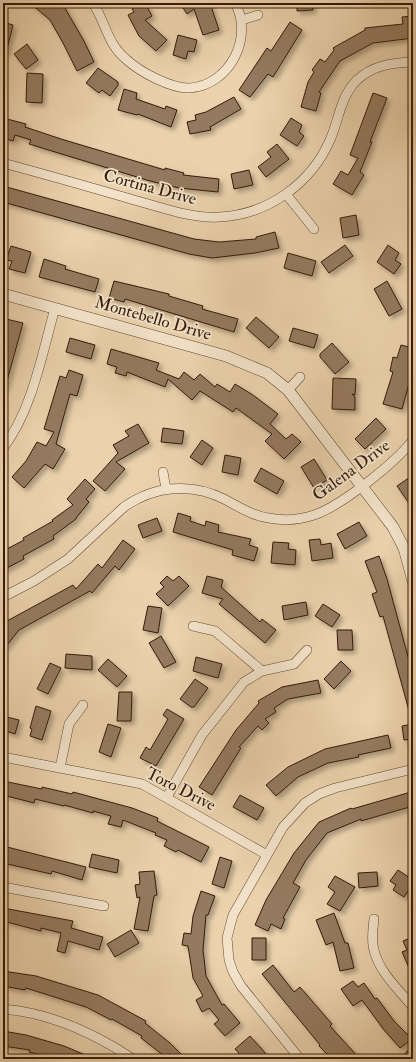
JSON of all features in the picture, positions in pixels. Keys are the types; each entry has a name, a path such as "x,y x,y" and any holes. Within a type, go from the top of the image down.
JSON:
{"street":[{"path":"93,3 110,41 126,60 136,68 177,86 189,88 202,86 222,74 230,66 239,48 243,30 242,20 235,3"},
{"path":"242,20 258,15"},
{"name":"Cortina Drive","path":"3,163 201,217 218,218 240,215 266,206 286,194 304,178 324,152 330,140 342,102 357,80 367,72 379,66 413,62"},
{"path":"286,194 314,229"},
{"name":"Montebello Drive","path":"3,294 226,356 267,373 288,390 400,538 413,581"},
{"path":"3,448 14,433 26,405 55,308"},
{"path":"288,390 300,377"},
{"name":"Galena Drive","path":"3,597 34,581 68,559 133,501 154,491 166,489 200,489 212,493 253,514 282,520 298,519 315,515 329,509 362,486 397,458 413,440"},
{"path":"163,472 166,489"},
{"path":"194,626 215,632 262,671"},
{"path":"167,797 210,723 244,682 262,671 294,664 307,650"},
{"path":"60,768 69,724 83,704"},
{"name":"Toro Drive","path":"3,757 142,784 267,855"},
{"path":"300,1059 241,986 229,960 227,938 229,925 233,914 283,827 305,803 319,794 335,788 413,769"},
{"path":"3,887 104,906"},
{"path":"374,919 372,940 378,960 384,972 413,1007"},
{"path":"3,1009 30,1013 57,1020 98,1037 133,1059"}],"building":[{"path":"30,3 62,3 84,41 94,62 77,71 50,20"},
{"path":"129,3 145,3 152,16 145,20 167,40 156,51 139,36 128,15 134,12"},
{"path":"180,3 210,3 219,30 203,35 194,9 187,14"},
{"path":"297,3 313,3 313,10 297,11"},
{"path":"413,16 413,38 373,43 340,61 319,92 321,93 316,111 301,107 308,82 314,72 312,70 320,59 325,62 334,50 333,48 365,30 365,28 403,24 402,17"},
{"path":"3,22 13,25 6,53 3,53"},
{"path":"290,22 302,30 273,77 268,74 250,97 239,90 267,48 271,51"},
{"path":"178,35 197,40 194,52 188,51 186,59 173,55"},
{"path":"27,44 38,60 26,69 14,54"},
{"path":"98,68 118,82 118,85 110,96 102,90 99,93 86,83"},
{"path":"27,73 43,74 42,103 26,102"},
{"path":"124,89 137,93 136,99 165,109 166,106 177,110 171,127 138,114 118,110"},
{"path":"373,93 387,98 360,172 364,175 352,195 333,184 341,171 348,175 358,158 350,155"},
{"path":"234,97 241,109 210,127 211,130 190,134 187,122 196,120 195,115 206,112"},
{"path":"291,118 302,125 299,132 304,136 297,146 280,135"},
{"path":"7,119 26,124 25,127 61,139 165,170 165,168 184,173 183,175 219,179 218,192 179,188 150,181 29,144 31,140 15,135 13,141 3,138"},
{"path":"277,144 289,159 266,177 258,167 271,157 267,152"},
{"path":"249,170 253,185 234,189 231,174"},
{"path":"3,186 194,239 219,242 256,239 256,237 275,232 279,248 255,253 212,258 189,254 3,202"},
{"path":"356,215 359,235 343,238 340,218"},
{"path":"345,245 353,256 329,273 321,262"},
{"path":"388,245 399,253 395,260 401,264 394,274 377,262"},
{"path":"11,246 31,252 25,273 9,269 12,261 6,260"},
{"path":"288,253 316,261 312,276 284,268"},
{"path":"44,259 66,266 65,269 99,279 95,292 39,277"},
{"path":"114,281 169,294 169,296 203,306 202,309 238,319 234,332 125,299 124,302 109,298"},
{"path":"387,281 402,309 389,316 374,289"},
{"path":"256,317 279,337 269,348 246,328"},
{"path":"6,319 23,323 5,388 3,388 3,330"},
{"path":"293,328 318,335 314,348 289,341"},
{"path":"70,338 95,345 91,359 66,352"},
{"path":"332,343 349,362 335,374 320,357 320,354"},
{"path":"401,345 413,348 413,369 402,409 383,404 393,372 390,371 393,357 397,358"},
{"path":"111,349 159,363 156,370 179,379 184,372 194,380 200,374 215,387 217,384 230,392 235,384 253,395 278,414 270,424 286,439 292,434 301,442 284,459 265,441 272,434 236,408 233,412 200,391 192,400 168,379 165,387 127,372 126,376 115,373 117,367 107,364"},
{"path":"69,370 83,375 77,396 70,394 56,444 65,449 53,469 45,464 24,488 12,477 26,461 37,442 46,446 54,432 44,429 60,376 66,378"},
{"path":"333,378 356,379 355,395 352,394 355,397 355,410 332,409"},
{"path":"376,418 386,429 365,449 355,439"},
{"path":"138,424 149,443 116,462 125,469 105,491 93,481 118,453 113,445 129,436 125,431"},
{"path":"163,428 184,431 182,444 161,442"},
{"path":"202,440 213,448 202,465 190,457"},
{"path":"225,455 241,458 238,475 222,472"},
{"path":"314,459 327,480 314,488 301,467"},
{"path":"261,468 284,481 277,494 254,481"},
{"path":"413,475 413,509 397,486"},
{"path":"85,479 95,489 86,499 89,502 76,519 53,536 54,539 23,556 24,559 3,570 3,551 24,540 23,538 53,521 52,520 73,505 67,499"},
{"path":"178,513 191,517 190,521 205,526 206,521 219,525 218,532 251,539 249,545 258,548 254,561 232,555 233,550 173,532"},
{"path":"157,518 162,531 143,538 138,525"},
{"path":"359,522 367,536 345,549 337,534"},
{"path":"320,539 321,545 331,543 333,558 312,561 309,540"},
{"path":"123,540 135,549 119,570 115,566 92,593 90,591 19,630 3,650 3,626 7,621 73,585 76,589 98,564 102,568"},
{"path":"273,542 289,543 288,549 296,550 295,565 271,563"},
{"path":"379,556 387,579 413,675 413,718 411,718 383,616 380,617 372,594 377,592 365,561"},
{"path":"167,576 173,581 179,576 189,586 168,606 156,594 164,587 160,583"},
{"path":"207,576 223,580 221,587 260,622 262,619 276,630 265,643 219,604 223,599 202,593"},
{"path":"306,602 308,615 284,620 282,606"},
{"path":"323,604 340,615 332,627 315,616"},
{"path":"148,606 162,608 158,633 143,630"},
{"path":"337,630 352,630 353,650 338,650"},
{"path":"161,636 176,662 164,668 149,643"},
{"path":"66,654 92,656 92,670 65,668"},
{"path":"196,657 222,664 218,678 193,671"},
{"path":"108,659 127,676 117,687 98,670"},
{"path":"341,661 351,671 334,689 324,679"},
{"path":"50,663 61,668 48,694 37,689"},
{"path":"195,679 208,688 194,707 191,707 180,699"},
{"path":"318,680 321,693 288,699 274,708 276,712 265,719 269,723 262,730 258,726 239,747 241,748 212,795 199,787 236,730 259,703 258,701 282,687"},
{"path":"119,692 132,692 131,721 117,721"},
{"path":"36,706 51,711 42,740 30,736 32,729 30,728"},
{"path":"167,709 184,719 156,766 140,758 146,747 150,750 168,719 163,715"},
{"path":"3,716 19,720 15,734 3,730"},
{"path":"108,724 121,728 111,757 99,752"},
{"path":"413,724 413,739 404,740 402,726"},
{"path":"388,735 391,748 358,755 359,757 328,763 298,777 276,796 266,785 288,767 325,749"},
{"path":"3,781 42,789 42,787 72,794 73,792 132,808 158,818 157,821 209,847 201,862 178,850 176,852 164,846 167,840 155,835 156,833 123,820 121,827 108,824 111,816 93,811 93,813 35,799 34,803 3,795"},
{"path":"411,792 413,806 361,821 361,819 327,833 306,860 293,883 300,887 283,918 285,919 281,929 271,924 268,931 255,925 266,900 294,853 319,822 351,808 352,809"},
{"path":"240,795 264,808 257,820 233,807"},
{"path":"3,846 86,867 82,880 52,871 51,874 3,863"},
{"path":"92,854 119,860 117,873 89,867"},
{"path":"220,857 232,861 224,888 212,884"},
{"path":"398,870 413,880 413,883 404,897 393,890 396,885 390,881"},
{"path":"154,871 157,895 154,896 148,931 134,929 140,897 137,898 135,885 140,884 139,872"},
{"path":"377,872 378,886 359,888 358,873"},
{"path":"335,876 355,887 340,911 327,904 335,892 328,887"},
{"path":"201,891 215,896 208,915 206,915 203,950 206,976 222,1005 224,1004 240,1023 225,1036 214,1024 219,1020 209,1008 202,1012 196,1000 203,996 193,978 188,946 182,945 184,933 191,934 193,916"},
{"path":"3,908 73,921 71,928 103,937 99,950 68,941 65,953 57,951 61,933 41,928 41,931 3,921"},
{"path":"334,913 345,943 348,943 354,968 340,971 333,942 326,945 316,920"},
{"path":"131,930 139,943 115,957 107,944"},
{"path":"413,937 413,977 402,952 407,950 403,941"},
{"path":"252,938 266,938 266,960 252,960"},
{"path":"273,965 294,992 300,987 332,1024 330,1026 360,1059 332,1059 319,1046 320,1045 262,974"},
{"path":"3,971 36,976 98,995 146,1021 145,1023 170,1043 186,1059 168,1059 141,1038 142,1036 112,1019 111,1020 86,1007 26,988 25,990 3,986"},
{"path":"353,981 358,987 364,983 375,999 377,998 394,1021 412,1039 400,1048 384,1030 362,1000 353,1006 341,989"},
{"path":"3,1031 26,1035 64,1046 95,1059 59,1059 29,1052 30,1050 3,1046"},
{"path":"250,1036 270,1059 244,1059 235,1049"},
{"path":"409,1049 413,1053 413,1059 400,1059"}]}
